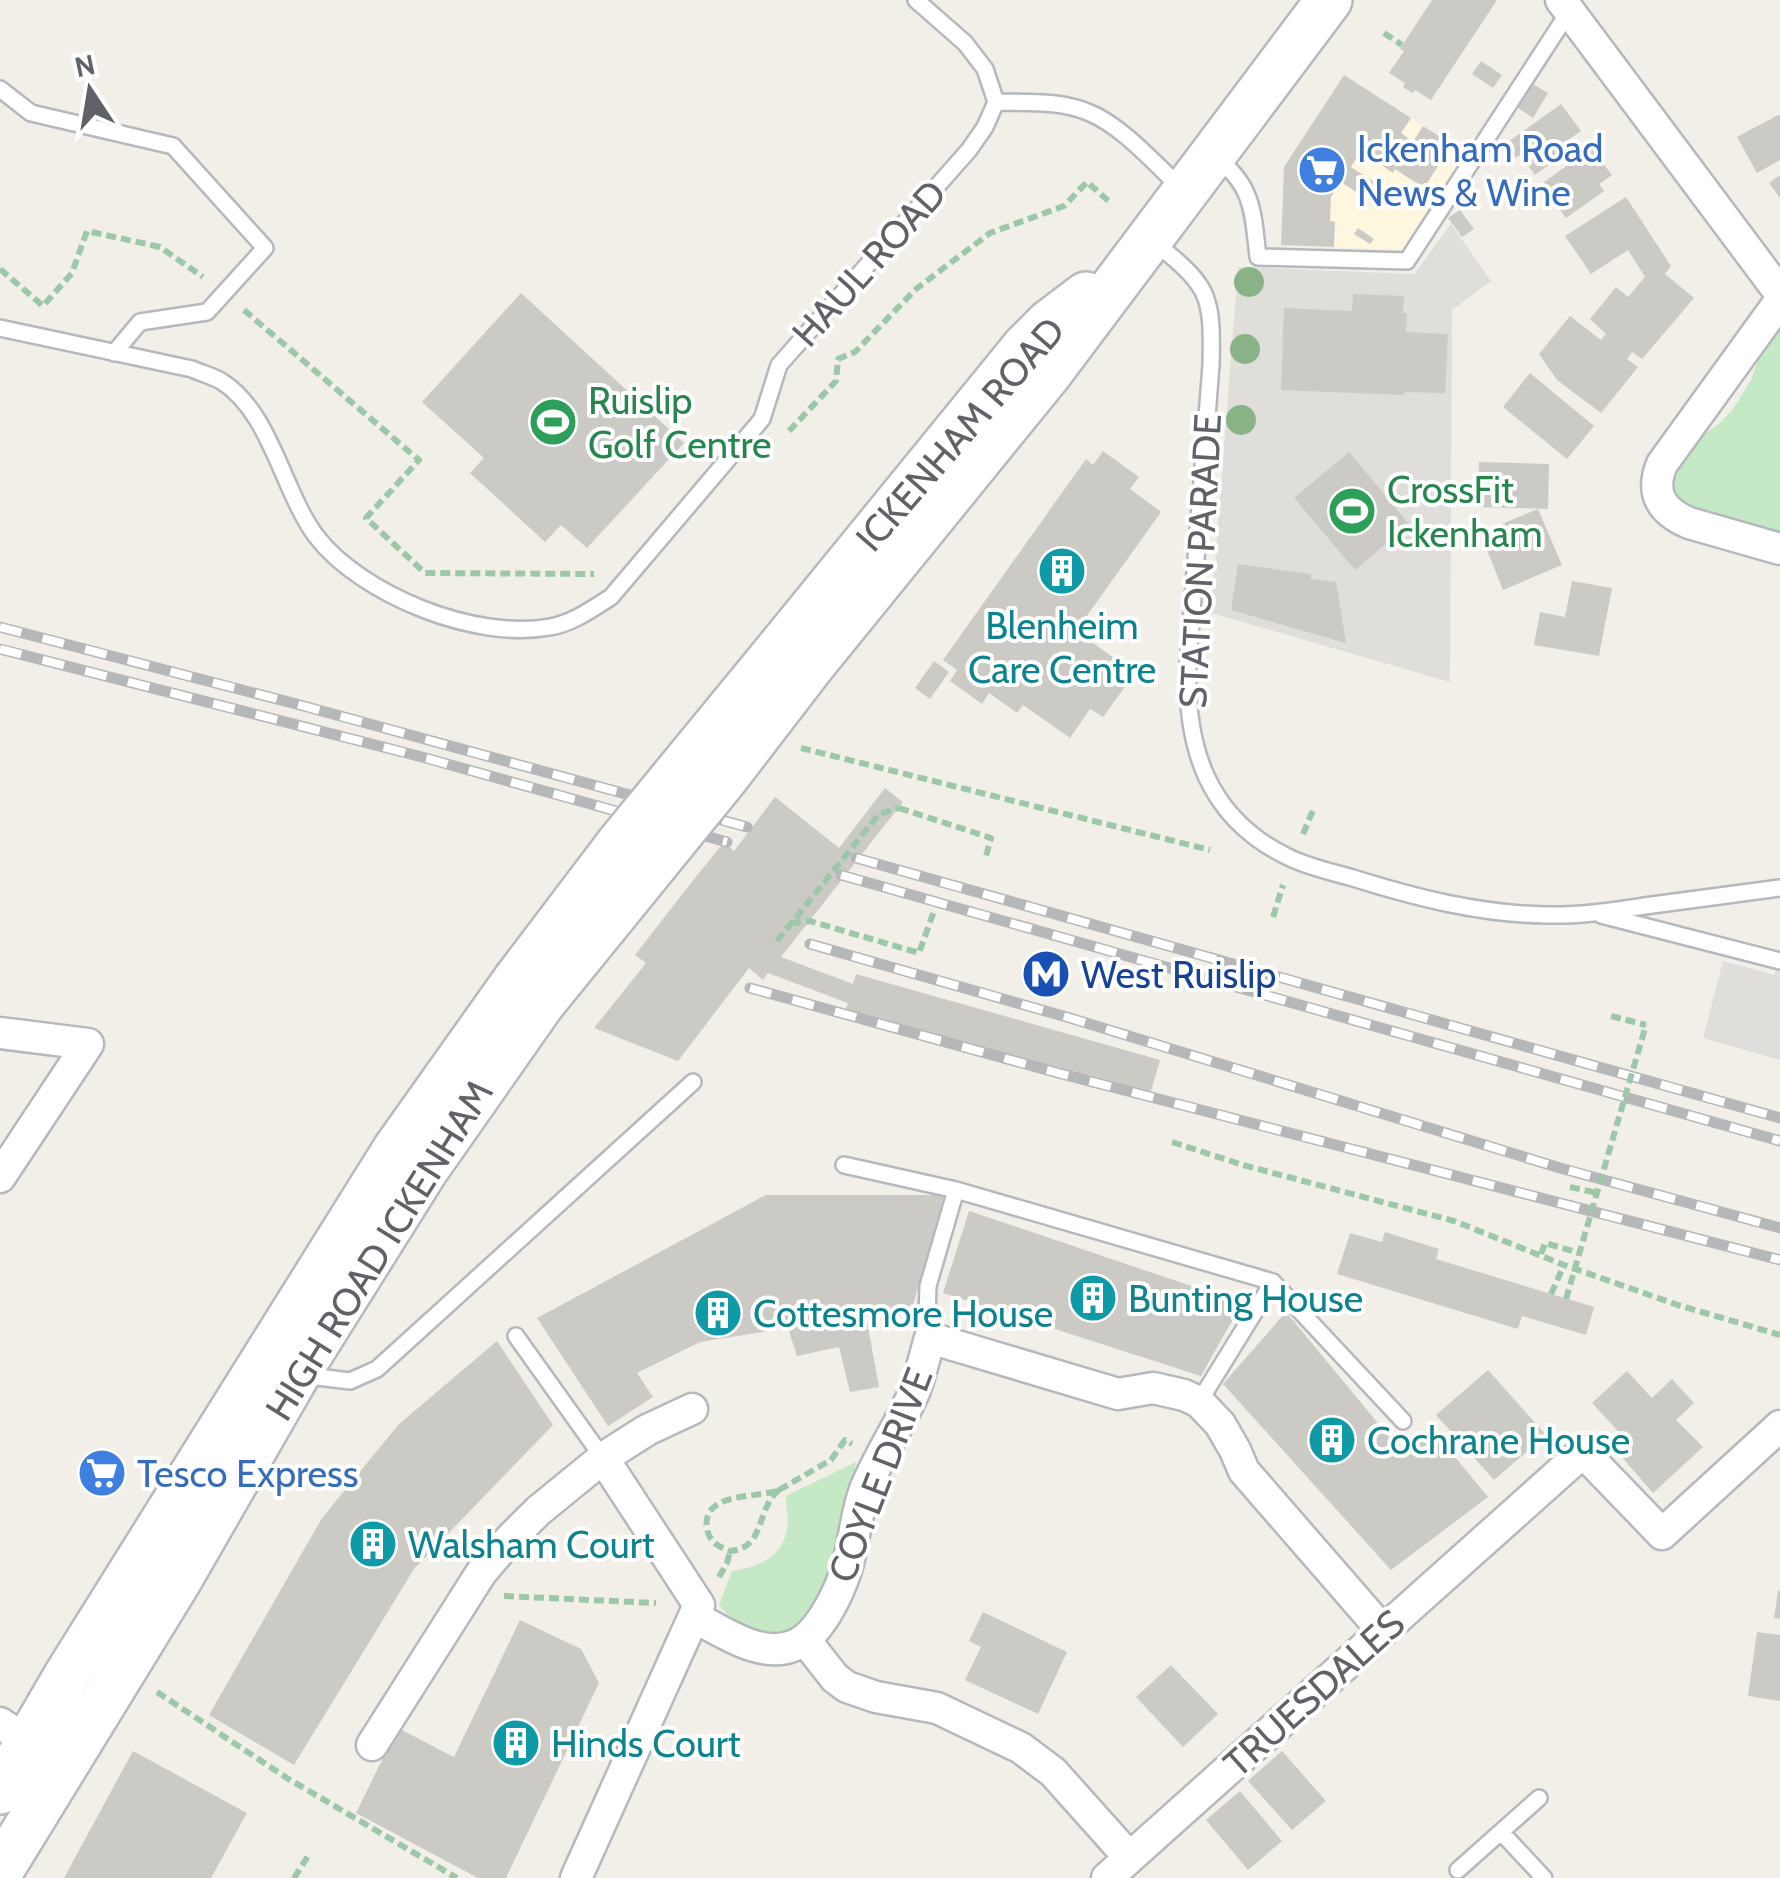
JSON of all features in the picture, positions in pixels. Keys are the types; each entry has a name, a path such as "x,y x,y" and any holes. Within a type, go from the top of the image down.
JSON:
{"main road":[{"name":"ICKENHAM ROAD","path":"797,655 1025,347 1149,238 1329,0"},
{"name":"HIGH ROAD ICKENHAM","path":"0,1871 31,1744 178,1581 297,1374 619,844 797,655"},
{"name":"HIGH ROAD ICKENHAM","path":"0,1792 66,1678 396,1149 529,992"}],"street":[{"path":"1566,5 1780,293"},
{"path":"1780,301 1662,464 1657,487 1665,509 1676,518 1780,549"},
{"path":"0,1033 88,1044 0,1178"},
{"name":"COYLE DRIVE","path":"805,1640 823,1617 845,1574 866,1487 916,1388 930,1338 1118,1394 1153,1388 1199,1402"},
{"path":"1199,1402 1220,1424 1244,1471 1383,1631"},
{"path":"372,1745 481,1573 509,1540 603,1458 647,1430 692,1409"},
{"name":"TRUESDALES","path":"1106,1878 1583,1452 1662,1534 1780,1426"},
{"path":"603,1458 697,1612 750,1644 764,1648 792,1647 805,1640 847,1687 876,1698 937,1708 1030,1754 1053,1772 1130,1857"},
{"path":"576,1878 697,1612"}],"lane":[{"path":"916,0 965,43 985,69 996,102 1057,104 1088,112 1114,127 1184,190"},
{"path":"1212,155 1230,168 1248,194 1258,257 1407,261 1566,5"},
{"path":"0,89 31,113 173,146 265,248 207,312 140,322 114,352"},
{"name":"HAUL ROAD","path":"0,328 192,369 221,382 246,404 264,433 302,516 318,540 340,561 390,596 431,612 512,629 550,627 581,616 610,596 753,429 762,418 779,364 969,150 996,102"},
{"name":"STATION PARADE","path":"1149,238 1196,278 1210,316 1211,365 1187,684 1195,750 1214,792 1248,833 1293,860 1458,906 1502,913 1593,913"},
{"path":"1593,913 1780,888"},
{"path":"1593,913 1780,961"},
{"path":"297,1374 350,1381 377,1369 693,1082"},
{"path":"844,1165 956,1190 1273,1282 1403,1421"},
{"path":"930,1338 928,1286 956,1190"},
{"path":"1199,1402 1273,1282"},
{"path":"516,1336 603,1458"},
{"path":"1458,1870 1539,1798"},
{"path":"1501,1832 1544,1878"}],"path":[{"path":"1384,33 1402,46"},
{"path":"753,429 774,447 836,381 838,360 856,352 916,289 990,233 1064,206 1088,182 1112,204"},
{"path":"0,269 43,306 72,273 87,232 160,246 224,292 418,460 366,518 426,572 596,574"},
{"path":"785,744 1210,850"},
{"path":"777,942 878,814 899,808 992,838 986,856"},
{"path":"1302,836 1314,808"},
{"path":"1273,917 1279,895"},
{"path":"791,924 810,921 918,956 934,912"},
{"path":"1566,1298 1646,1024 1611,1016"},
{"path":"1172,1142 1454,1221 1678,1305 1780,1335"},
{"path":"1570,1187 1596,1193"},
{"path":"1541,1254 1545,1243 1579,1254"},
{"path":"1551,1294 1564,1265"},
{"path":"779,1490 767,1503 753,1541 739,1550 714,1542 706,1526 712,1509 726,1499 779,1490 831,1460 844,1440"},
{"path":"725,1569 730,1550"},
{"path":"467,1595 697,1612"},
{"path":"154,1690 288,1778 458,1878"},
{"path":"294,1878 308,1856"}],"shaded area":[{"path":"1344,75 1465,153 1402,250 1281,245 1284,167"},
{"path":"1451,224 1491,281 1452,310 1450,682 1211,613 1238,267 1414,274"},
{"path":"1780,957 1780,1060 1703,1038 1723,961 1774,975"}],"green space":[{"path":"1780,330 1780,537 1678,505 1669,479 1692,443 1733,409 1751,380 1763,346"},
{"path":"856,1462 829,1587 800,1625 767,1633 732,1620 719,1605 732,1571 759,1564 774,1555 788,1526 786,1496"}],"building":[{"path":"1432,0 1497,0 1431,100 1403,87 1405,83 1389,73"},
{"path":"1481,61 1502,75 1493,88 1472,74"},
{"path":"1344,75 1411,118 1401,133 1413,142 1423,126 1452,144 1424,188 1361,151 1351,167 1383,188 1373,203 1341,182 1331,197 1334,247 1281,245 1284,167"},
{"path":"1533,84 1548,93 1533,118 1518,108"},
{"path":"1561,104 1581,131 1568,140 1573,147 1535,175 1520,155 1515,158 1505,144"},
{"path":"1780,114 1780,160 1757,173 1737,137"},
{"path":"1591,148 1612,175 1599,184 1604,191 1566,218 1551,198 1546,202 1536,188"},
{"path":"1780,175 1780,198 1769,183"},
{"path":"1626,197 1671,266 1665,274 1694,298 1642,359 1632,352 1627,359 1638,367 1601,413 1557,380 1539,354 1570,316 1601,340 1606,334 1590,319 1616,287 1628,297 1645,277 1628,250 1591,274 1565,236"},
{"path":"1460,210 1474,229 1462,237 1448,218"},
{"path":"1358,228 1374,239 1370,244 1354,234"},
{"name":"Ruislip Golf Centre","path":"521,293 684,443 587,548 561,525 545,542 470,473 484,458 422,402"},
{"path":"1353,294 1404,296 1406,332 1448,334 1445,393 1281,390 1284,308 1352,311"},
{"path":"1530,373 1594,426 1567,459 1503,407"},
{"name":"Blenheim Care Centre","path":"1103,451 1139,477 1130,489 1161,512 1076,631 1135,673 1103,717 1090,709 1070,738 1023,705 1017,713 989,693 982,704 950,681 957,670 943,660 1086,459 1093,465"},
{"name":"CrossFit Ickenham","path":"1349,452 1409,524 1355,570 1294,498"},
{"path":"1479,462 1549,464 1548,509 1478,507"},
{"path":"1538,509 1562,565 1503,590 1480,533"},
{"path":"1238,564 1311,574 1311,579 1336,582 1346,643 1231,610"},
{"path":"1572,581 1612,588 1599,656 1534,645 1540,612 1565,617"},
{"path":"934,661 949,672 930,699 915,688"},
{"path":"885,788 903,802 781,957 853,984 856,974 1160,1060 1149,1098 845,1011 848,1003 768,973 763,980 749,968 678,1061 594,1028 646,963 635,955 687,888 724,842 734,851 775,797 839,848"},
{"name":"Cottesmore House","path":"766,1195 944,1195 912,1309 866,1316 879,1387 850,1392 839,1347 797,1356 788,1328 700,1342 637,1373 653,1397 608,1426 537,1318"},
{"name":"Bunting House","path":"969,1211 1242,1303 1201,1376 943,1293"},
{"path":"1385,1232 1439,1249 1436,1259 1594,1307 1586,1335 1522,1316 1518,1329 1337,1274 1350,1233 1382,1242"},
{"name":"Cochrane House","path":"1286,1312 1401,1451 1431,1428 1488,1497 1391,1570 1223,1384"},
{"name":"Walsham Court","path":"497,1341 553,1425 414,1569 294,1765 209,1715 322,1518 399,1424"},
{"path":"1488,1370 1546,1435 1494,1480 1436,1415"},
{"path":"1627,1371 1652,1398 1672,1379 1694,1403 1676,1420 1703,1447 1653,1493 1620,1455 1631,1445 1592,1403"},
{"path":"1780,1591 1780,1619 1774,1618"},
{"path":"983,1612 1067,1652 1038,1714 965,1680 981,1647 969,1641"},
{"name":"Hinds Court","path":"520,1620 581,1649 599,1683 506,1878 478,1878 356,1813 398,1728 454,1757"},
{"path":"1757,1632 1780,1635 1780,1701 1748,1696"},
{"path":"1171,1665 1218,1714 1183,1747 1136,1697"},
{"path":"133,1751 247,1813 211,1878 64,1878"},
{"path":"1282,1751 1326,1801 1292,1830 1248,1781"},
{"path":"1240,1791 1282,1841 1248,1870 1206,1820"}],"railway":[{"path":"0,627 747,827"},
{"path":"0,649 422,757 727,842"},
{"path":"856,858 1780,1118"},
{"path":"841,875 1780,1141"},
{"path":"810,944 1070,1018 1560,1168 1780,1228"},
{"path":"750,988 1058,1073 1780,1260"}],"place":[{"name":"Ickenham Road News & Wine","path":"1322,170"},
{"name":"Ruislip Golf Centre","path":"553,422"},
{"name":"CrossFit Ickenham","path":"1352,511"},
{"name":"Blenheim Care Centre","path":"1062,571"},
{"name":"West Ruislip","path":"1046,974"},
{"name":"Bunting House","path":"1093,1298"},
{"name":"Cottesmore House","path":"718,1313"},
{"name":"Cochrane House","path":"1332,1440"},
{"name":"Tesco Express","path":"102,1473"},
{"name":"Walsham Court","path":"373,1544"},
{"name":"Hinds Court","path":"516,1743"}]}
